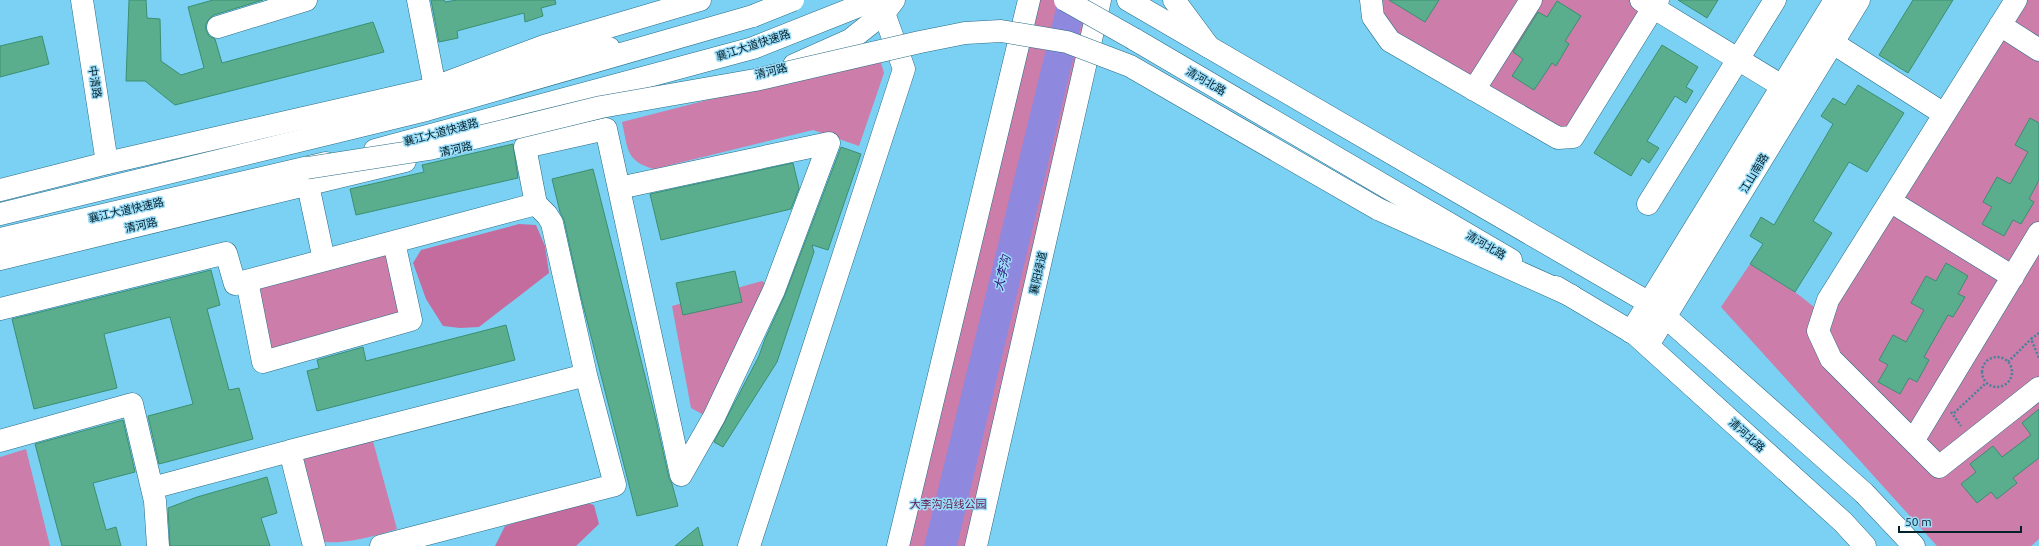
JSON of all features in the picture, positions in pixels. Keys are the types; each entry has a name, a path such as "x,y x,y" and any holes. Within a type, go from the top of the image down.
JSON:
{"main road":[{"name":"中清路","path":"82,0 107,164"},
{"path":"218,27 306,0"},
{"path":"418,0 435,88"},
{"path":"435,88 544,46 700,0"},
{"path":"0,214 426,110 753,16 794,0"},
{"path":"0,190 680,31 798,0"},
{"path":"898,546 1029,0"},
{"name":"清河北路","path":"1065,0 1572,296 1640,338 1843,522 1865,546"},
{"name":"襄阳绿道","path":"976,546 1100,0"},
{"path":"1128,0 1649,303 1864,493 1914,546"},
{"path":"1174,0 1209,47"},
{"path":"1371,0 1373,17 1390,41 1558,138 1572,137 1651,2 1782,86"},
{"path":"1474,90 1531,0"},
{"path":"1648,204 1737,58 1775,0"},
{"name":"江山南路","path":"1640,338 1649,303 1834,0"},
{"name":"江山南路","path":"1640,338 1665,317 1859,0"},
{"path":"2016,0 1828,300 1818,331 1831,359 1939,467 2039,388"},
{"path":"749,546 904,68 884,4"},
{"name":"襄江大道快速路","path":"0,239 307,176 753,48 884,4"},
{"name":"清河路","path":"0,258 307,176 595,116 797,65 850,40 884,4"},
{"path":"2000,25 2039,50"},
{"path":"324,260 307,176 429,149 601,107 755,80 965,33 1002,32 1066,42 1130,66 1378,209 1572,296"},
{"path":"1833,43 1944,114"},
{"path":"381,546 615,486 586,375 552,223 547,215 536,204 525,147 606,129 682,475 714,417 774,290 829,143 619,188"},
{"path":"1890,201 2012,277"},
{"path":"0,309 226,253 235,284 536,204"},
{"path":"1913,441 2039,233"},
{"path":"248,281 264,362 411,320 394,242"},
{"path":"152,488 586,375"},
{"path":"0,441 132,404 155,501 158,546"},
{"path":"290,451 314,546"}],"path":[{"path":"2008,362 2039,333"},
{"path":"2031,339 2039,358"},
{"path":"1995,357 2000,357 2008,362 2012,371 2009,381 2005,385 1995,388 1986,383 1981,374 1981,370 1986,361 1995,357"},
{"path":"1952,414 1986,383"},
{"path":"1939,398 1972,441"}],"green space":[{"name":"大李沟沿线公园","path":"1034,0 1100,0 976,546 900,546"},
{"path":"1371,0 1658,0 1573,137 1390,41"},
{"path":"2016,0 2039,0 2039,539 2031,546 1937,546 1721,307 1750,264 1795,292 1823,314"},
{"path":"879,56 884,73 859,146 813,130 654,169 638,162 629,152 622,122"},
{"path":"375,247 399,263 407,300 393,325 287,355 259,341 251,300 266,276"},
{"path":"762,281 774,290 710,412 702,414 691,408 672,306"},
{"path":"371,434 397,529 379,535 347,541 320,541 298,459"},
{"path":"26,449 50,546 0,546 0,457"}],"shaded area":[{"path":"519,224 536,225 545,246 549,273 479,327 460,328 443,326 426,299 413,263 421,250"},
{"path":"583,502 594,505 599,524 576,546 495,546 505,526"}],"water":[{"name":"大李沟","path":"1058,0 1087,0 957,546 924,546"}],"building":[{"path":"129,0 146,0 147,18 160,19 161,61 181,75 204,68 188,7 213,0 263,0 214,15 209,19 206,24 206,30 209,36 215,39 222,63 373,22 384,52 175,105 145,81 126,81"},
{"path":"431,0 444,0 445,2 457,0 555,0 556,4 541,8 543,16 525,22 524,13 457,31 458,38 439,42"},
{"path":"1389,0 1439,0 1425,22"},
{"path":"1678,0 1718,0 1707,18"},
{"path":"1913,0 1953,0 1908,73 1879,55"},
{"path":"1557,1 1581,16 1565,41 1569,44 1556,66 1552,63 1534,90 1512,76 1523,59 1513,52 1538,12 1547,17"},
{"path":"42,36 49,64 0,77 0,46"},
{"path":"1662,45 1698,67 1686,87 1693,91 1686,103 1675,96 1647,141 1659,148 1649,163 1642,158 1631,176 1594,153"},
{"path":"1858,85 1904,113 1867,172 1849,162 1813,221 1832,233 1795,292 1750,264 1763,244 1750,236 1761,217 1774,225 1833,124 1821,116 1833,98 1845,105"},
{"path":"2030,118 2039,123 2039,180 2029,199 2034,202 2021,224 2013,220 2004,236 1982,224 1992,207 1983,202 1997,177 2010,184 2028,152 2015,145"},
{"path":"513,144 518,178 356,215 350,189 424,172 422,165"},
{"path":"841,147 861,154 828,250 812,245 814,252 777,362 723,447 714,442 759,356 785,295"},
{"path":"793,163 799,188 791,209 661,240 650,194"},
{"path":"593,169 656,420 669,478 678,506 637,516 581,297 564,220 560,212 552,179"},
{"path":"1946,263 1968,276 1958,294 1965,297 1953,317 1948,315 1924,357 1929,360 1917,382 1909,378 1900,394 1878,382 1888,365 1879,360 1893,335 1906,342 1924,310 1911,303 1926,276 1936,281"},
{"path":"211,270 220,305 207,309 229,390 239,388 253,439 159,464 148,416 193,404 170,317 104,334 117,388 34,409 12,319"},
{"path":"735,271 742,302 683,315 676,283"},
{"path":"506,325 515,360 317,411 307,371 319,368 317,360 363,347 366,361"},
{"path":"2039,409 2039,458 2013,478 2017,483 1997,499 1991,492 1977,503 1961,484 1976,472 1970,464 1993,446 2002,457 2031,435 2022,423"},
{"path":"123,420 135,472 93,483 106,530 116,527 121,546 62,546 35,444"},
{"path":"267,477 277,513 261,518 270,546 170,546 168,508 197,497"},
{"path":"698,527 703,546 675,546"}]}
